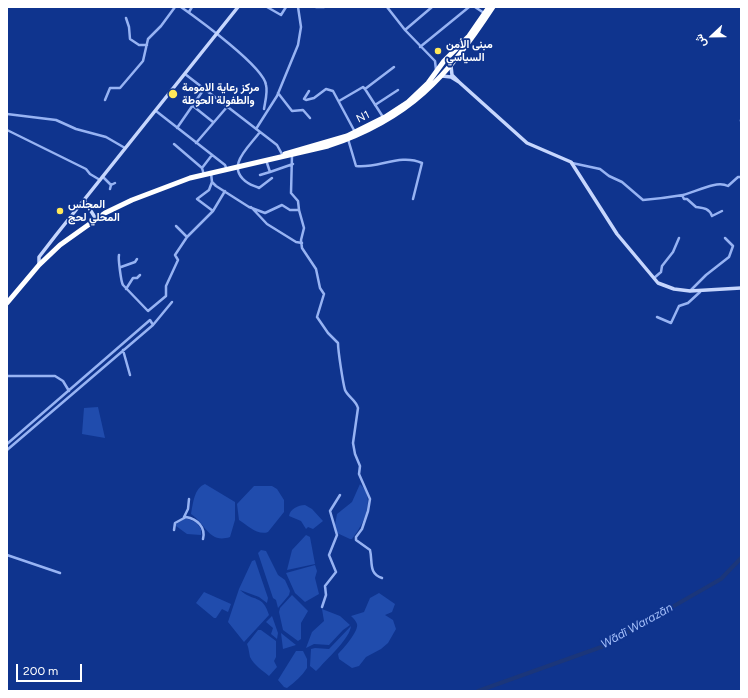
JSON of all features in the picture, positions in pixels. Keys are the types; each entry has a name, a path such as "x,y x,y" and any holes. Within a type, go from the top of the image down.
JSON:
{"highway":[{"name":"N1","path":"283,156 292,155 348,139 375,127 419,98 451,66 493,7"},
{"path":"445,60 469,36 486,9"},
{"path":"445,60 451,61 451,66"},
{"name":"N1","path":"7,303 39,265 70,237 96,219 150,192 211,173 283,156 355,132 383,118 408,102 428,83 445,60"},
{"path":"436,71 436,76 442,76"}],"street":[{"path":"105,100 110,88 120,88 143,61 148,39 161,26 175,7"},
{"path":"182,7 218,34 256,69 266,85 264,109"},
{"path":"189,12 192,7"},
{"path":"39,265 39,257 238,7"},
{"path":"267,7 281,15 286,7"},
{"path":"256,129 278,93 301,33 298,8 303,7"},
{"path":"316,7 324,7"},
{"path":"387,7 420,47 435,61 436,71"},
{"path":"405,30 432,7"},
{"path":"420,47 469,7"},
{"path":"475,7 486,9"},
{"path":"126,18 130,27 130,38 139,46 147,45"},
{"path":"428,56 438,61 445,60"},
{"path":"451,66 452,75 527,143 571,162 600,169 609,176 622,182 643,200 682,195 721,184 728,186 738,177 741,177"},
{"path":"339,102 363,87 365,89 394,67"},
{"path":"185,73 277,145 283,156"},
{"path":"442,76 451,77 459,82"},
{"path":"177,128 204,89"},
{"path":"309,91 304,99 306,100 314,98 326,89 333,91 348,122 355,132"},
{"path":"365,89 383,118"},
{"path":"375,105 398,90"},
{"path":"278,93 292,110 303,110 310,118"},
{"path":"193,106 213,122"},
{"path":"196,143 227,106"},
{"path":"156,111 225,165 227,170"},
{"path":"7,114 56,120 76,129 106,137 125,149"},
{"path":"7,130 86,169 90,174 111,185"},
{"path":"260,132 238,160 236,167 239,174 248,184 259,188 272,178"},
{"path":"348,139 356,166 363,167 380,165 398,159 416,160 422,162 413,199"},
{"path":"174,144 202,168 204,175"},
{"path":"202,168 212,155"},
{"path":"292,155 293,164 291,193 298,201 304,228 302,243 306,256 316,269 320,288 324,294 317,317 328,333 338,343 338,353 344,388 357,403 358,408 353,443 360,466 359,474 370,499 368,511 356,540 370,550 371,570 376,576 382,578"},
{"path":"266,160 270,172"},
{"path":"571,162 617,234 654,278 665,287 700,292 741,288"},
{"path":"260,175 293,164"},
{"path":"211,173 212,182 209,190 197,199 213,211"},
{"path":"212,182 250,207 265,213 282,205 290,210 299,210"},
{"path":"110,189 111,185 115,183"},
{"path":"119,256 121,267 120,281 148,311 166,296 166,286 178,260 175,256 186,237 213,211 225,191"},
{"path":"682,195 684,199 687,199 696,207 704,207 709,210 712,216 722,211"},
{"path":"84,200 96,219"},
{"path":"250,207 267,224 296,242 302,243"},
{"path":"176,226 186,237"},
{"path":"654,278 661,272 662,266 673,252 679,238"},
{"path":"690,291 706,275 729,258 733,246 725,238"},
{"path":"121,267 135,262 137,259"},
{"path":"126,289 133,278 137,278 140,275"},
{"path":"657,317 671,323 679,306 688,303 700,292"},
{"path":"7,450 153,325 172,302"},
{"path":"7,444 150,320 153,325"},
{"path":"124,350 130,376"},
{"path":"7,376 55,376 63,381 69,391"},
{"path":"322,607 326,595 325,586 336,572 330,555 337,535 330,511 340,495"},
{"path":"174,530 175,523 184,517 188,509 189,499"},
{"path":"184,517 189,517 200,524 205,533 204,539"},
{"path":"7,555 60,573"}],"shaded area":[{"path":"98,407 105,438 82,434 84,408"},
{"path":"205,484 235,502 235,520 230,537 217,538 208,532 191,514 196,493 201,486"},
{"path":"360,484 365,490 368,504 360,527 352,539 350,539 337,533 335,525 337,514 352,502"},
{"path":"254,486 272,486 277,489 284,500 284,512 268,532 260,533 239,520 237,504"},
{"path":"305,505 312,509 323,521 313,529 308,527 306,529 301,521 289,516 291,511 295,508"},
{"path":"186,518 197,523 201,529 201,535 187,534 176,526 176,524"},
{"path":"306,535 310,537 315,564 287,570 292,550"},
{"path":"261,550 266,551 278,575 285,580 290,591 289,595 278,608 276,600 273,598 258,553"},
{"path":"255,560 268,598 267,603 259,597 240,590 245,594 261,601 267,608 269,615 244,642 228,622 239,589 252,561"},
{"path":"315,565 317,571 315,578 319,594 305,602 295,593 286,573"},
{"path":"204,592 231,604 228,612 222,609 216,618 214,618 196,603"},
{"path":"379,593 395,604 392,612 385,615 393,620 396,629 388,643 381,649 366,657 359,666 352,668 339,659 338,654 356,631 357,624 351,616 364,612 370,598"},
{"path":"292,595 308,611 301,623 301,639 298,641 283,630 279,612 280,608"},
{"path":"322,609 340,616 350,625 343,630 329,645 314,644 306,648 312,632 324,621"},
{"path":"272,616 278,633 277,639 271,634 273,628 266,622"},
{"path":"351,626 350,631 343,642 316,671 310,666 311,649 329,649"},
{"path":"258,630 261,630 276,641 276,657 274,661 277,667 269,676 256,665 250,657 247,644"},
{"path":"281,633 296,645 283,649"},
{"path":"296,651 303,651 307,659 307,668 298,679 287,688 284,687 278,680"}],"waterway":[{"name":"Wādī Warazān","path":"478,691 604,646 721,579 741,558"}],"place":[{"name":"مبنى الأمن السياسي","path":"438,51"},
{"name":"مركز رعاية الامومة والطفولة الحوطة","path":"173,94"},
{"name":"المجلس المحلي لحج","path":"60,211"}]}
